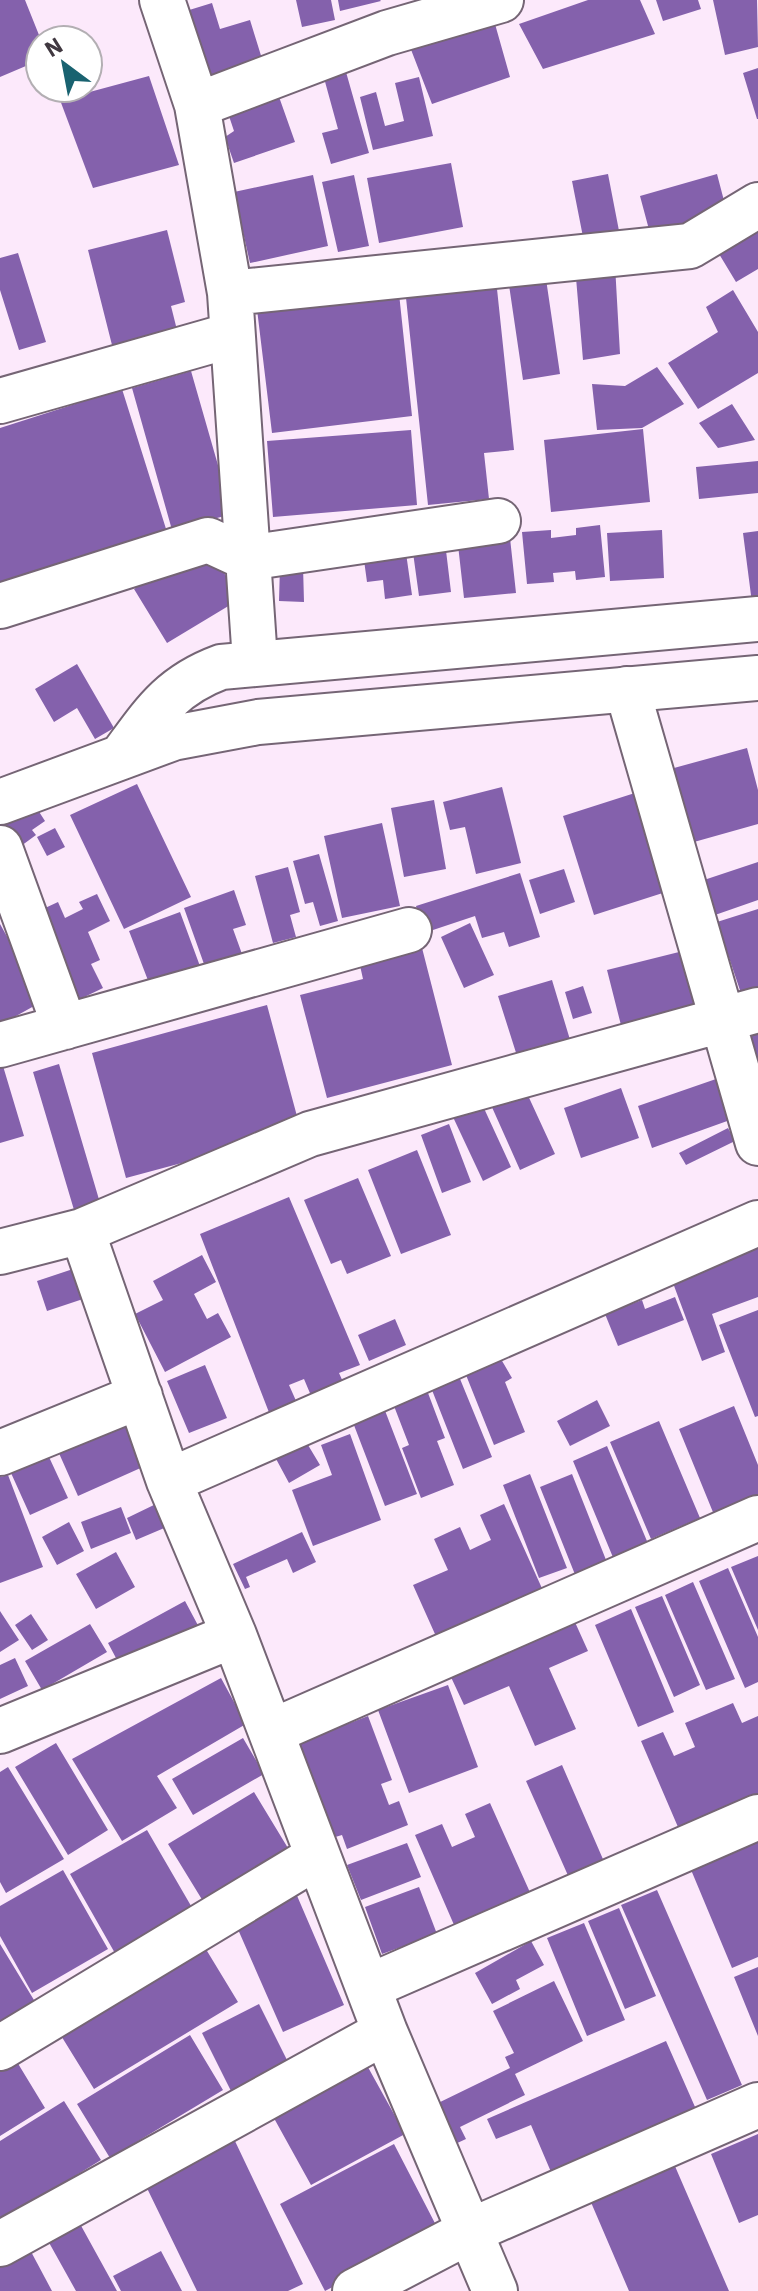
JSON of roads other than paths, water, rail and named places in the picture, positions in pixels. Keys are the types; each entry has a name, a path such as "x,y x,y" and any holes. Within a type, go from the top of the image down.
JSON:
{"street":[{"path":"162,0 197,105 231,314 255,661"},
{"path":"197,105 387,33 501,0"},
{"path":"0,401 231,314 690,246 758,205"},
{"path":"0,606 208,540 247,558 498,521"},
{"path":"122,756 162,702 179,687 221,667 255,661 758,619"},
{"path":"0,802 173,738 258,722 758,678"},
{"path":"627,689 740,1016 758,1143"},
{"path":"0,848 65,1027"},
{"path":"0,1045 409,930"},
{"path":"0,1252 82,1231 310,1134 740,1016"},
{"path":"169,1481 758,1223"},
{"path":"82,1231 169,1481 234,1635 385,2032 495,2291"},
{"path":"0,1453 140,1396"},
{"path":"271,1732 758,1518"},
{"path":"0,1731 234,1635"},
{"path":"368,1987 758,1817"},
{"path":"0,2048 318,1856"},
{"path":"0,2244 385,2032"},
{"path":"355,2291 468,2232 758,2105"}]}
